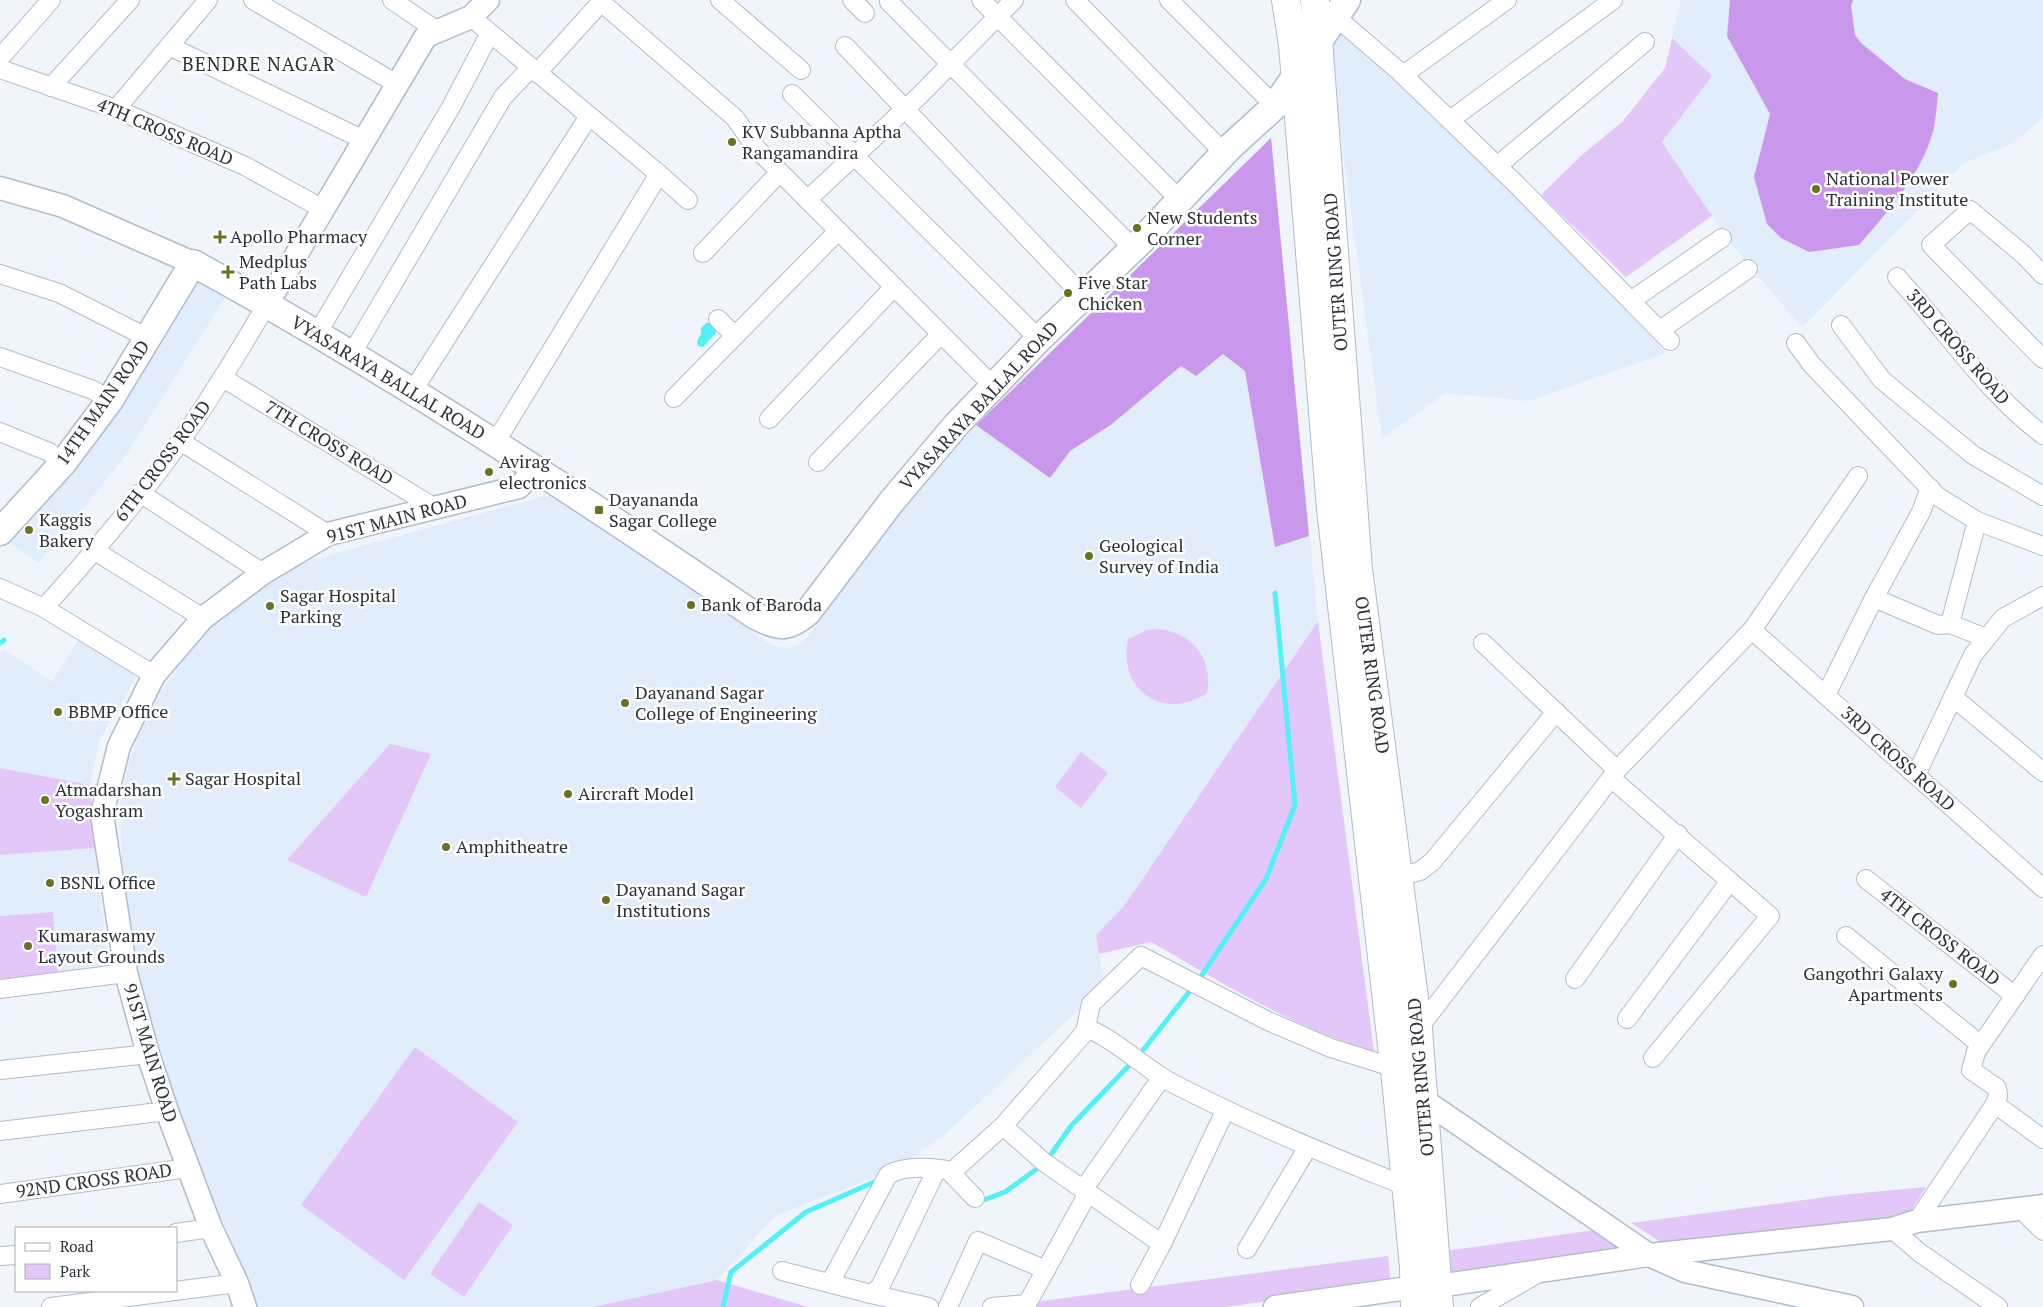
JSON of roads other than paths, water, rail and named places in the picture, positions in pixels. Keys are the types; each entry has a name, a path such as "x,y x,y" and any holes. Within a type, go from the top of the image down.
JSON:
{"highway":[{"name":"OUTER RING ROAD","path":"1286,0 1293,45 1337,572 1395,1068 1406,1186 1427,1297"},
{"name":"OUTER RING ROAD","path":"1316,0 1358,569 1400,877 1425,1101 1427,1297"}],"main road":[{"name":"VYASARAYA BALLAL ROAD","path":"193,263 267,304 536,468 754,615 776,627 794,623 808,612 892,501 957,424 1039,339 1133,248 1224,153 1275,106 1320,41 1339,6"},
{"name":"14TH MAIN ROAD","path":"4,519 56,458 110,400 193,263"}],"street":[{"path":"0,58 50,0"},
{"path":"51,86 130,0"},
{"path":"116,109 208,0"},
{"path":"253,0 397,84"},
{"path":"392,0 436,30"},
{"path":"267,304 426,36 436,30 472,17 488,0"},
{"path":"720,0 801,70"},
{"path":"852,0 865,13"},
{"path":"981,0 1180,200"},
{"path":"807,200 905,109 1014,0"},
{"path":"1075,0 1224,153"},
{"path":"1169,0 1275,106"},
{"path":"1277,0 1293,45"},
{"path":"1403,75 1507,0"},
{"path":"1450,120 1613,0"},
{"path":"351,355 503,97 534,71 602,1 735,118 756,148 994,386"},
{"path":"889,2 1133,248"},
{"path":"1339,6 1403,75 1632,300 1665,336 1748,270"},
{"path":"472,17 688,200"},
{"path":"317,334 446,116 490,33"},
{"path":"1497,166 1645,42"},
{"path":"169,46 364,140"},
{"path":"845,46 1083,296"},
{"name":"4TH CROSS ROAD","path":"0,69 116,109 245,166 323,209"},
{"path":"792,94 1039,339"},
{"path":"412,392 588,116"},
{"path":"703,253 780,172"},
{"path":"495,443 659,174"},
{"path":"0,188 63,206 193,263"},
{"path":"2043,275 2024,255 1970,210 1931,244 2043,359"},
{"path":"674,398 838,231"},
{"path":"1632,300 1722,238"},
{"path":"0,274 58,293 148,338"},
{"name":"3RD CROSS ROAD","path":"1897,277 1979,376 2028,424 2043,435"},
{"path":"769,419 894,287"},
{"name":"6TH CROSS ROAD","path":"44,608 95,551 180,441 223,378 267,304"},
{"path":"718,319 734,335"},
{"path":"1841,325 1882,380 1973,455 2043,496"},
{"path":"818,462 941,334"},
{"path":"1796,343 1812,365 1930,488 1960,513 2043,546"},
{"path":"0,357 93,390 110,400"},
{"name":"7TH CROSS ROAD","path":"223,378 435,508"},
{"path":"0,432 56,458"},
{"path":"180,441 328,534"},
{"name":"91ST MAIN ROAD","path":"245,1307 238,1283 211,1228 167,1111 148,1054 126,973 102,814 119,746 154,675 203,618 263,573 328,534 519,487 536,468"},
{"path":"1418,1029 1614,774 1752,630 1858,476"},
{"path":"1826,695 1874,598 1920,512 1930,488"},
{"path":"140,493 263,573"},
{"path":"1950,624 1977,521"},
{"path":"95,551 203,618"},
{"path":"0,588 44,608 154,675"},
{"path":"1916,775 1973,655 2003,618 2043,596"},
{"path":"1874,598 1938,625 1950,624 1986,638"},
{"name":"3RD CROSS ROAD","path":"1752,630 2043,888"},
{"path":"1483,643 1556,712 1614,774 1770,916 1653,1058"},
{"path":"1953,697 2043,772"},
{"path":"1400,877 1420,871 1432,862 1556,712"},
{"path":"1575,979 1678,834"},
{"name":"4TH CROSS ROAD","path":"1866,879 2015,996"},
{"path":"1627,1019 1730,881"},
{"path":"1846,936 1981,1045"},
{"path":"1917,1221 1995,1104 1998,1088 1971,1070 1976,1052 2043,955"},
{"path":"830,1283 886,1179 898,1169 955,1169 1003,1126 1084,1032 1091,1004 1141,956 1204,990 1330,1048 1395,1068"},
{"path":"0,989 126,973"},
{"path":"1084,1032 1091,1030 1097,1032 1162,1077 1225,1110 1308,1147 1406,1186"},
{"path":"0,1070 148,1054"},
{"path":"992,1307 1027,1304 1086,1191 1162,1077"},
{"path":"1425,1101 1649,1255 1684,1271 1796,1301 1852,1307"},
{"path":"1995,1104 2043,1139"},
{"path":"1140,1286 1162,1244 1225,1110"},
{"path":"0,1132 167,1111"},
{"path":"1003,1126 1037,1157 1162,1244"},
{"path":"1247,1249 1308,1147"},
{"name":"92ND CROSS ROAD","path":"0,1194 188,1168"},
{"path":"871,1294 880,1287 926,1193 941,1170"},
{"path":"941,1170 975,1198"},
{"path":"1275,1307 1427,1297 1544,1270 1649,1255 1892,1229 1917,1221 2032,1207 2043,1232"},
{"path":"178,1233 211,1228"},
{"path":"1892,1229 1920,1253 1998,1307"},
{"path":"948,1307 978,1241 1046,1270"},
{"path":"0,1256 15,1254"},
{"path":"1480,1307 1544,1270"},
{"path":"782,1271 929,1307"},
{"path":"178,1291 238,1283"},
{"path":"51,1307 168,1292"}],"water":[{"path":"706,323 711,323 715,327 716,333 703,347 698,346 697,341 701,334 701,328"}],"waterway":[{"path":"1198,981 1266,879 1295,805 1275,593"},
{"path":"0,643 4,640"},
{"path":"978,1202 1005,1192 1045,1163 1071,1126 1140,1054 1193,987"},
{"path":"723,1307 731,1272 806,1212 879,1180"}],"place":[{"name":"KV Subbanna Aptha Rangamandira","path":"732,142"},
{"name":"National Power Training Institute","path":"1816,189"},
{"name":"New Students Corner","path":"1137,228"},
{"name":"Apollo Pharmacy","path":"220,237"},
{"name":"Medplus Path Labs","path":"228,272"},
{"name":"Five Star Chicken","path":"1068,293"},
{"name":"Avirag electronics","path":"489,472"},
{"name":"Dayananda Sagar College","path":"599,510"},
{"name":"Kaggis Bakery","path":"29,530"},
{"name":"Geological Survey of India","path":"1089,556"},
{"name":"Bank of Baroda","path":"691,605"},
{"name":"Sagar Hospital Parking","path":"270,606"},
{"name":"Dayanand Sagar College of Engineering","path":"625,703"},
{"name":"BBMP Office","path":"58,712"},
{"name":"Sagar Hospital","path":"174,779"},
{"name":"Aircraft Model","path":"568,794"},
{"name":"Atmadarshan Yogashram","path":"45,800"},
{"name":"Amphitheatre","path":"446,847"},
{"name":"BSNL Office","path":"50,883"},
{"name":"Dayanand Sagar Institutions","path":"606,900"},
{"name":"Kumaraswamy Layout Grounds","path":"28,946"},
{"name":"Gangothri Galaxy Apartments","path":"1953,984"}],"district":[{"name":"BENDRE NAGAR","path":"259,64"}]}
